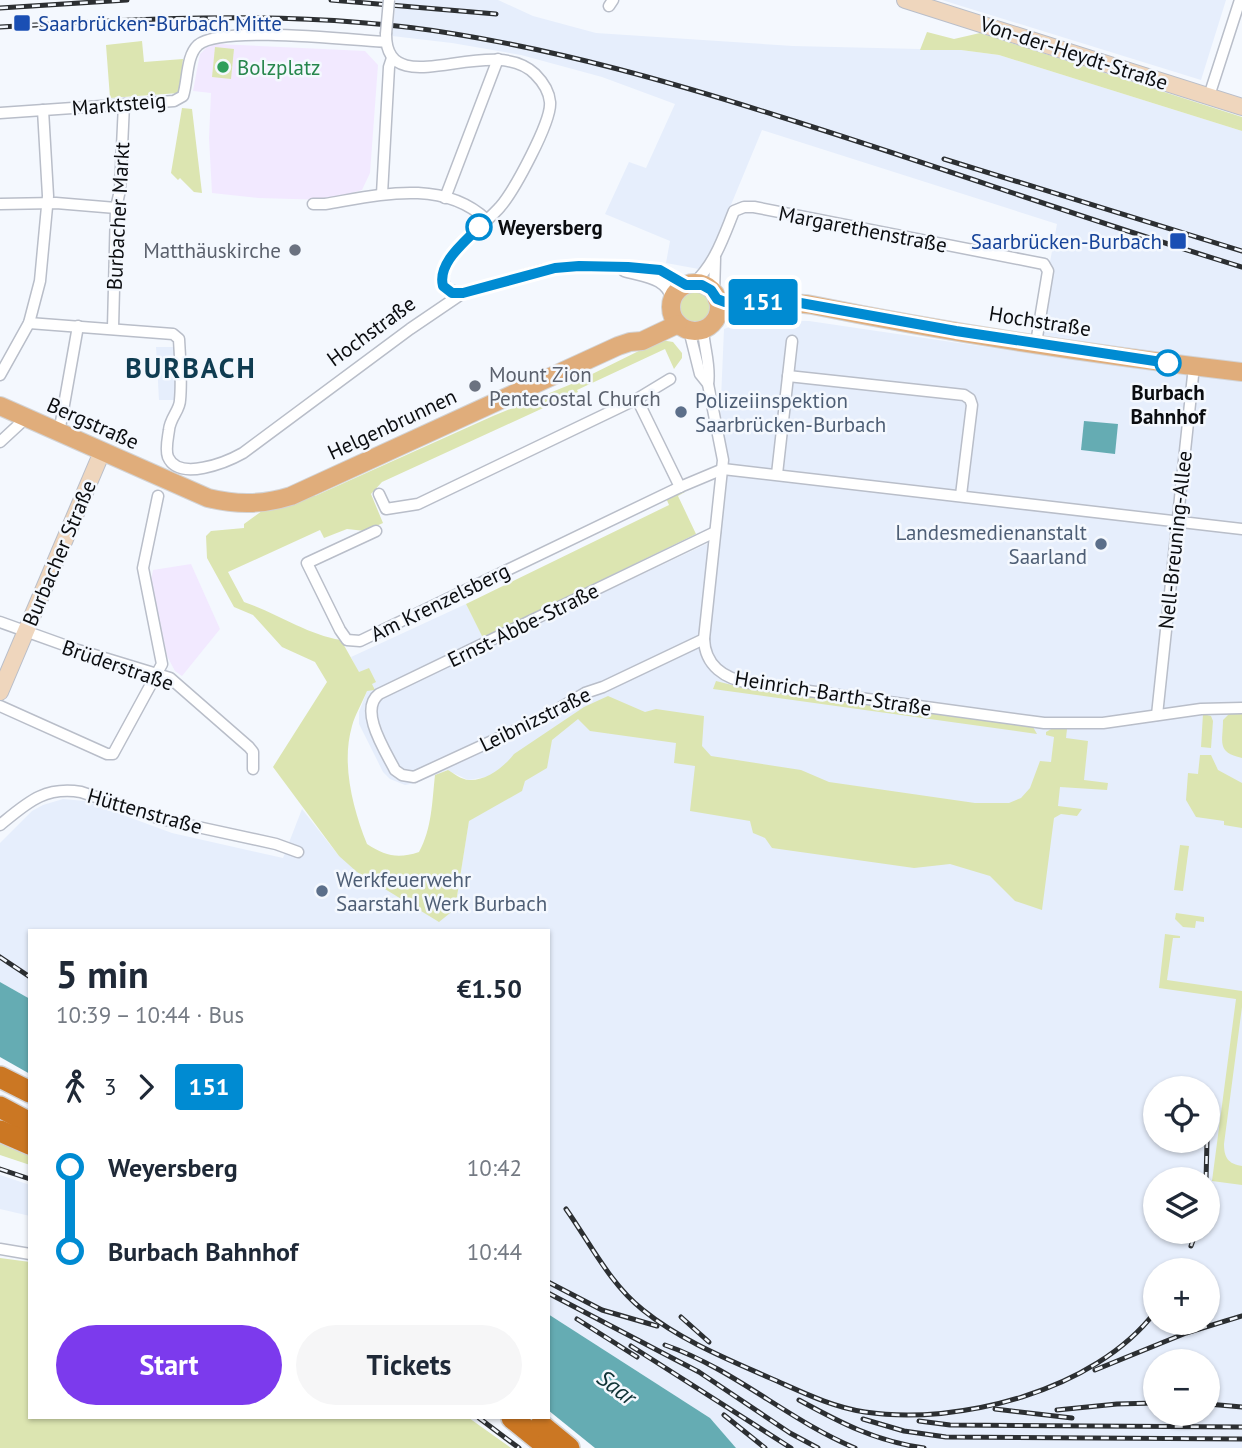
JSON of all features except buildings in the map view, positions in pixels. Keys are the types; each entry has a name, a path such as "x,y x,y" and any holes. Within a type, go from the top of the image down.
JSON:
{"highway":[{"path":"11,1086 28,1106"},
{"path":"0,1107 28,1122"},
{"path":"0,1131 28,1143"},
{"path":"513,1419 549,1448"},
{"path":"533,1419 569,1448"}],"main road":[{"name":"Von-der-Heydt-Straße","path":"905,0 1242,107"},
{"name":"Hochstraße","path":"689,285 702,285 715,296 732,303 795,302 1036,344 1242,372"},
{"path":"689,285 679,289 688,318 718,307 715,296"},
{"name":"Hochstraße","path":"688,318 832,310"},
{"name":"Helgenbrunnen","path":"169,481 223,502 251,504 291,496 630,342 642,341 688,318"},
{"name":"Bergstraße","path":"0,406 169,481"},
{"name":"Burbacher Straße","path":"0,692 103,452"}],"street":[{"path":"389,0 386,38 392,58 400,65 413,69 498,59 517,62 534,73 545,86 550,106 545,128 513,187 501,206 454,254 442,274 447,290 463,293"},
{"path":"1209,96 1240,0"},
{"name":"Marktsteig","path":"0,113 174,101 183,96 191,58 198,45 216,37 268,35 386,38"},
{"path":"382,194 389,66 392,58"},
{"path":"445,198 498,59"},
{"name":"Burbacher Markt","path":"113,328 116,208 120,190 124,104"},
{"path":"0,375 29,323 40,281 47,203 43,110"},
{"path":"313,204 382,194 424,193 445,198 487,220"},
{"path":"0,204 47,203 116,208"},
{"name":"Margarethenstraße","path":"689,285 706,272 715,258 734,211 739,208 754,208 1044,264 1048,271 1036,344"},
{"name":"Margarethenstraße","path":"715,258 715,296"},
{"name":"Hochstraße","path":"113,328 173,334 179,339 180,403 169,429 167,451 171,462 188,468 200,468 222,465 243,453 463,293 555,268 579,266 660,270 689,285"},
{"name":"Hochstraße","path":"614,268 664,284 688,318"},
{"path":"688,318 700,374 708,384 718,426 723,469 704,639"},
{"path":"29,323 113,328"},
{"path":"59,433 78,326"},
{"path":"777,474 792,341"},
{"name":"Nell-Breuning-Allee","path":"1157,715 1194,366"},
{"path":"788,376 964,395 970,399 972,405 961,495"},
{"path":"379,494 386,509 418,504 637,399 670,379"},
{"path":"637,399 680,487"},
{"path":"0,442 26,418"},
{"path":"723,469 1242,529"},
{"name":"Am Krenzelsberg","path":"376,531 307,563 340,630 347,640 353,642 723,469"},
{"path":"0,706 107,754 113,754 162,664 143,580 143,568 158,496"},
{"name":"Ernst-Abbe-Straße","path":"382,742 370,715 370,705 375,696 715,532"},
{"name":"Brüderstraße","path":"0,622 178,683 249,747 253,752 253,769"},
{"name":"Heinrich-Barth-Straße","path":"704,639 704,649 712,664 726,677 738,681 1044,723 1103,723 1201,709 1242,708"},
{"name":"Leibnizstraße","path":"382,742 395,771 414,777 546,716 585,693 704,639"},
{"name":"Hüttenstraße","path":"0,825 35,798 64,789 81,792 188,827 276,844 298,852"},
{"path":"0,1249 28,1254"}],"shaded area":[{"path":"396,0 498,0 533,16 596,33 793,46 961,50 999,55 1242,131 1242,1448 736,1448 710,1418 550,1315 550,929 28,929 28,998 0,982 0,843 32,811 63,799 85,801 172,833 283,858 302,809 339,856 455,909 469,820 486,777 468,780 447,770 405,785 390,779 383,772 359,724 359,712 367,691 351,657 466,604 488,647 715,540 724,329 750,320 809,321 1033,354 1057,224 762,130 704,270 666,263 670,241 605,214 629,162 646,168 675,104 602,77 521,55 392,36"},
{"path":"942,0 1226,0 1201,80"},
{"path":"218,44 365,51 378,65 370,173 362,190 328,200 258,198 212,193 209,138 211,93 193,91 200,54 207,47"},
{"path":"156,347 176,347 177,400 159,400"},
{"path":"191,564 220,629 182,676 175,671 167,656 151,580 153,570"},
{"path":"0,1175 28,1184 28,1216 0,1209"}],"green space":[{"path":"927,32 954,39 980,33 1242,117 1242,131 999,55 961,50 920,50"},
{"path":"142,41 144,62 183,59 179,93 110,98 106,45"},
{"name":"Bolzplatz","path":"215,47 234,49 231,79 212,77"},
{"path":"182,108 192,109 202,193 194,192 171,173"},
{"path":"730,283 792,294 791,298 734,299"},
{"path":"695,288 708,294 714,307 708,320 695,326 682,320 676,307 682,294"},
{"path":"661,340 673,342 682,353 682,358 674,369 665,349 382,482 371,494 383,523 365,531 347,529 324,538 320,530 228,572 244,602 316,633 341,640 359,672 369,668 376,682 372,684 375,690 367,691 355,718 348,756 353,801 367,844 392,855 419,852 429,824 435,775 448,770 466,780 488,776 514,754 584,707 608,696 645,712 656,709 704,716 702,746 711,756 801,770 829,782 975,803 1009,803 1021,798 1030,788 1040,761 1051,762 1054,737 1046,735 1046,732 1053,728 1067,729 1066,738 1088,741 1084,780 1108,783 1107,790 1060,787 1058,806 1082,809 1077,816 1061,814 1054,818 1042,910 1015,901 990,876 950,864 914,868 772,848 765,838 753,833 750,821 690,811 695,766 674,763 676,743 590,731 578,719 552,740 547,768 525,781 522,791 469,821 455,909 439,922 357,872 339,856 273,767 327,682 315,662 282,647 253,615 234,607 207,558 206,536 211,531 244,528 244,524 266,508 310,495 315,496 493,416 574,383"},
{"path":"684,490 685,492 678,496 696,534 483,638 466,604 669,505 666,498"},
{"path":"716,681 740,687 1033,727 1037,734 713,689"},
{"path":"1230,713 1242,713 1242,758 1228,753 1223,745 1223,720"},
{"path":"1203,714 1211,716 1213,721 1211,748 1201,747"},
{"path":"1200,755 1211,755 1218,770 1242,783 1242,828 1224,825 1224,821 1196,817 1186,800 1188,773 1198,774"},
{"path":"1180,845 1189,846 1183,891 1174,890"},
{"path":"1176,913 1204,917 1204,922 1196,921 1195,928 1183,927 1175,919"},
{"path":"1165,934 1180,936 1173,938 1167,980 1242,991 1224,1144 1228,1159 1233,1164 1242,1166 1242,1185 1220,1182 1220,1167 1214,1167 1216,1153 1220,1153 1220,1120 1236,999 1159,988"},
{"path":"0,1141 28,1152 28,1164 0,1155"},
{"path":"0,1258 28,1262 28,1419 470,1419 511,1448 0,1448"}],"water":[{"path":"1084,421 1118,424 1115,454 1081,450"},
{"path":"0,982 28,998 28,1073 0,1057"},
{"name":"Saar","path":"550,1315 710,1418 736,1448 595,1448 550,1412"}],"railway":[{"path":"0,8 127,0"},
{"path":"331,0 496,14"},
{"path":"0,27 171,19 285,18 398,26 496,41 618,69 738,103 1242,267"},
{"path":"944,159 1242,251"},
{"path":"0,957 28,976"},
{"path":"1206,1167 1207,1153"},
{"path":"0,1169 28,1178"},
{"path":"566,1209 620,1288 657,1321 704,1348 793,1388 852,1410 902,1415 941,1413 1022,1397 1061,1382 1097,1363 1129,1340 1143,1325"},
{"path":"550,1283 602,1310 657,1326"},
{"path":"550,1294 699,1372 790,1433 818,1448"},
{"path":"1095,1370 1186,1333 1242,1316"},
{"path":"681,1317 709,1342"},
{"path":"577,1319 637,1357"},
{"path":"665,1345 714,1367 830,1437 855,1448"},
{"path":"631,1346 791,1448"},
{"path":"799,1400 859,1430 890,1441 924,1448"},
{"path":"1057,1410 1143,1403"},
{"path":"1220,1405 1242,1407"},
{"path":"995,1409 1072,1418"},
{"path":"724,1415 765,1448"},
{"path":"480,1419 519,1448"},
{"path":"863,1419 904,1431 946,1437 1242,1439"},
{"path":"919,1421 950,1425 1242,1427"}],"bus line":[{"name":"151","path":"479,227 454,254 442,274 443,286 452,293 463,293 543,270 592,266 648,268 660,270 686,285 702,285 711,290 717,299 725,302 795,302 956,331 1168,363"}],"place":[{"name":"Saarbrücken-Burbach Mitte","path":"22,23"},
{"name":"Bolzplatz","path":"223,67"},
{"name":"Weyersberg","path":"479,227"},
{"name":"Saarbrücken-Burbach","path":"1178,241"},
{"name":"Matthäuskirche","path":"295,250"},
{"name":"Burbach Bahnhof","path":"1168,363"},
{"name":"Mount Zion Pentecostal Church","path":"475,386"},
{"name":"Polizeiinspektion Saarbrücken-Burbach","path":"681,412"},
{"name":"Landesmedienanstalt Saarland","path":"1101,544"},
{"name":"Werkfeuerwehr Saarstahl Werk Burbach","path":"322,891"}],"district":[{"name":"BURBACH","path":"191,367"}]}
